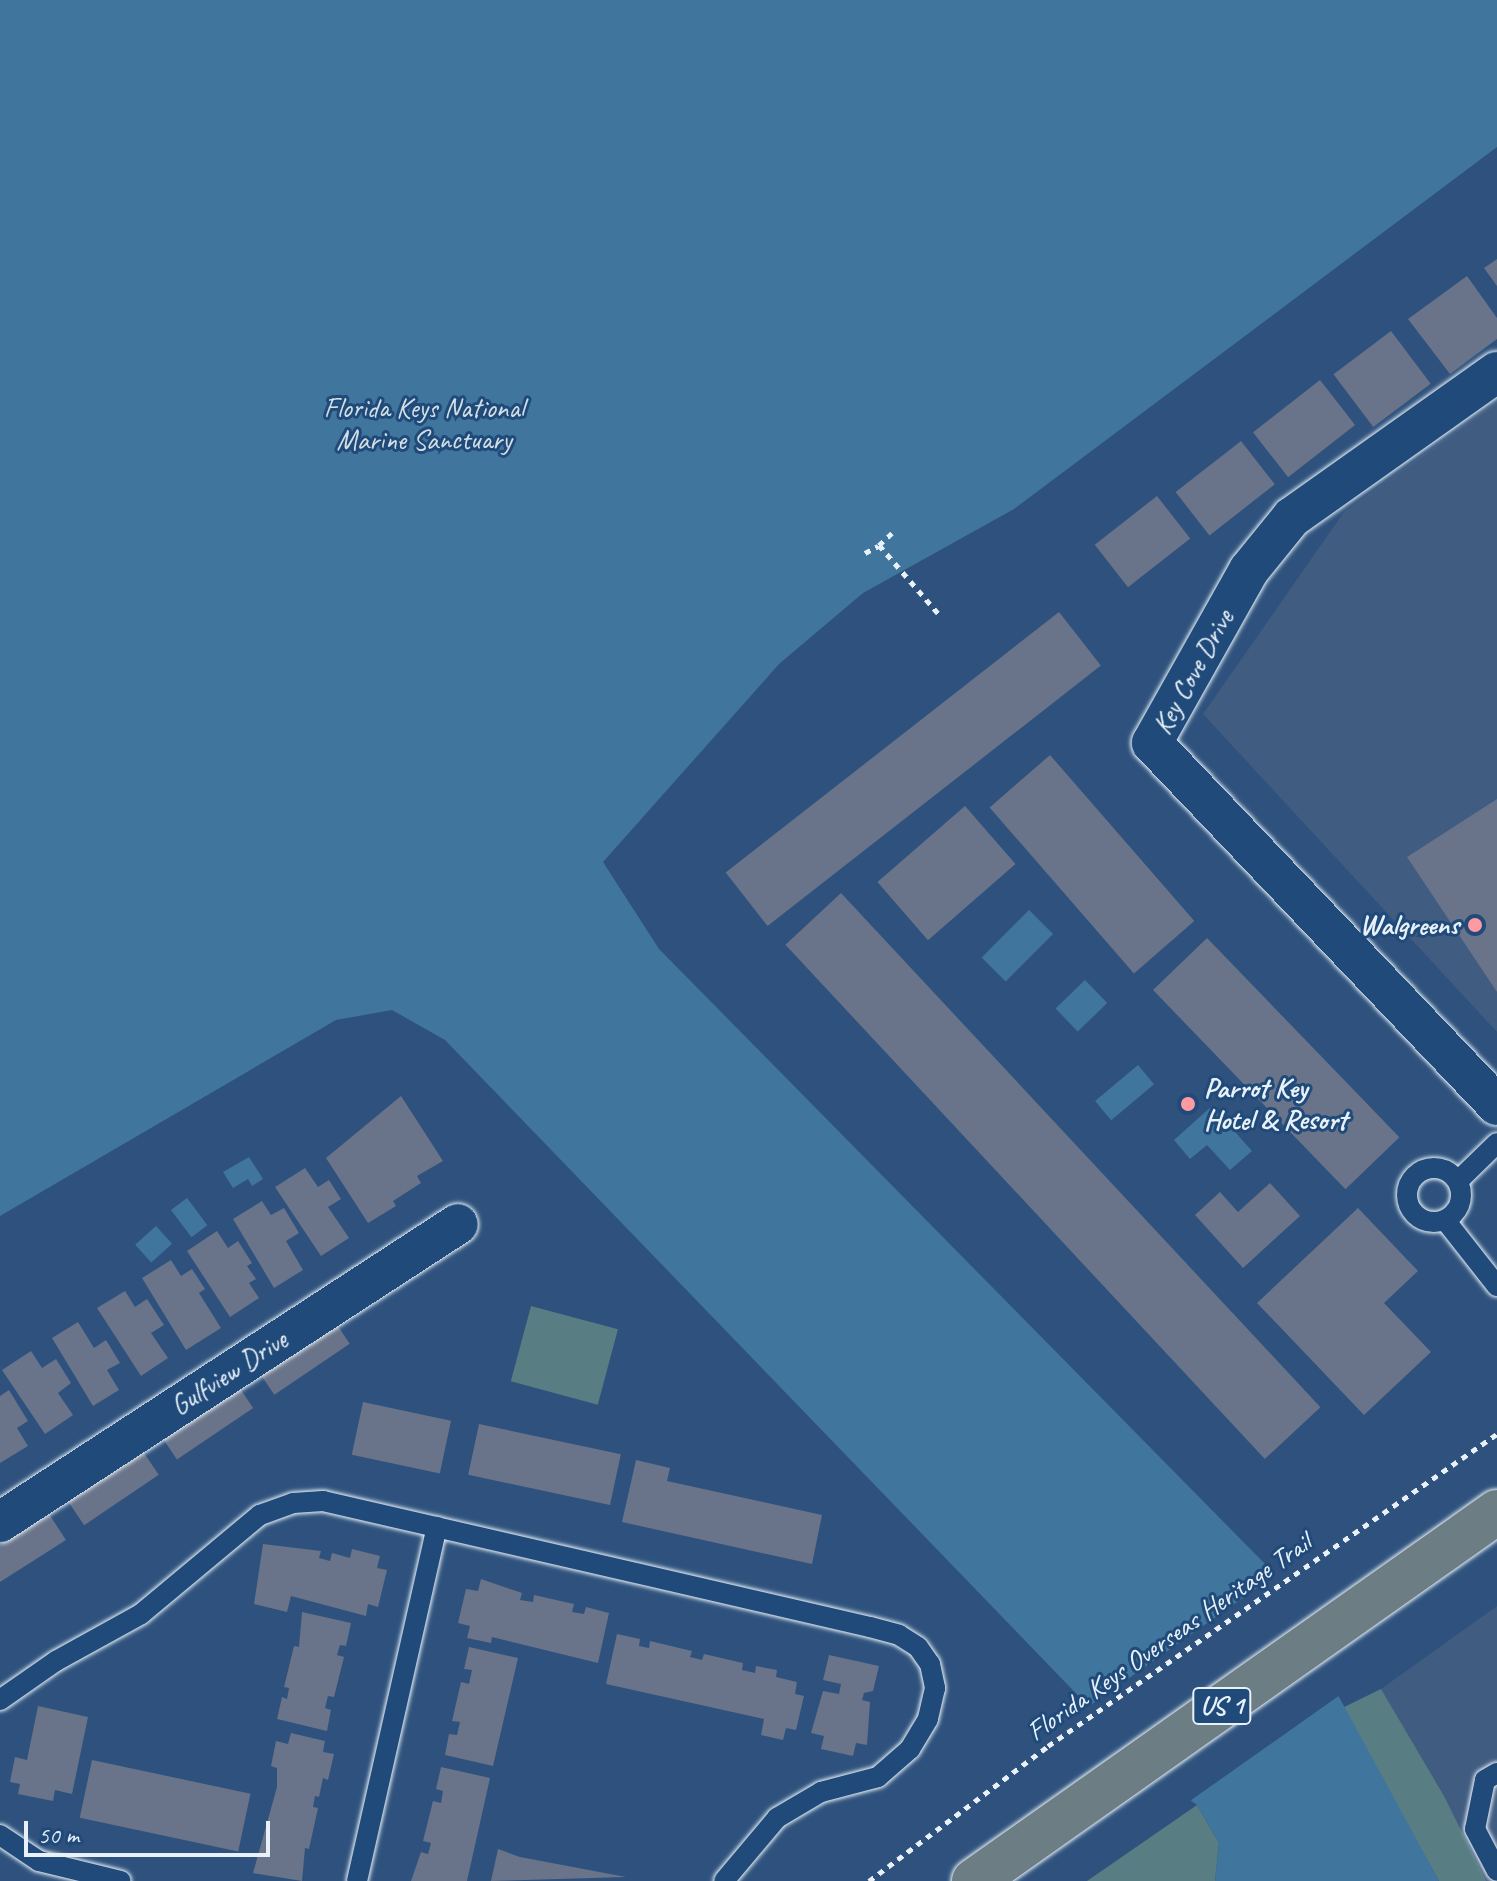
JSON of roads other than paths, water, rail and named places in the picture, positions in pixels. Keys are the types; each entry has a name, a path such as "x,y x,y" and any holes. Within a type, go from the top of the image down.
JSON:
{"main road":[{"name":"US 1","path":"974,1881 1497,1512"}],"street":[{"name":"Key Cove Drive","path":"1497,372 1292,517 1249,570 1152,743 1497,1105"},
{"name":"Gulfview Drive","path":"0,1522 458,1224"}],"lane":[{"path":"1458,1181 1497,1143"},
{"path":"1445,1220 1462,1199 1458,1181 1436,1167 1419,1172 1408,1186 1407,1203 1418,1218 1445,1220 1497,1286"},
{"path":"0,1700 56,1661 141,1614 260,1515 293,1503 323,1501 870,1627 899,1635 918,1647 930,1664 935,1688 928,1719 910,1749 878,1777 821,1792 777,1818 724,1881"},
{"path":"357,1881 437,1527"},
{"path":"1497,1773 1485,1780 1475,1829 1497,1871"},
{"path":"0,1835 39,1861 121,1881"}],"place":[{"name":"Walgreens","path":"1475,925"},
{"name":"Parrot Key Hotel & Resort","path":"1188,1104"}],"park label":[{"name":"Florida Keys National Marine Sanctuary","path":"424,424"}]}
